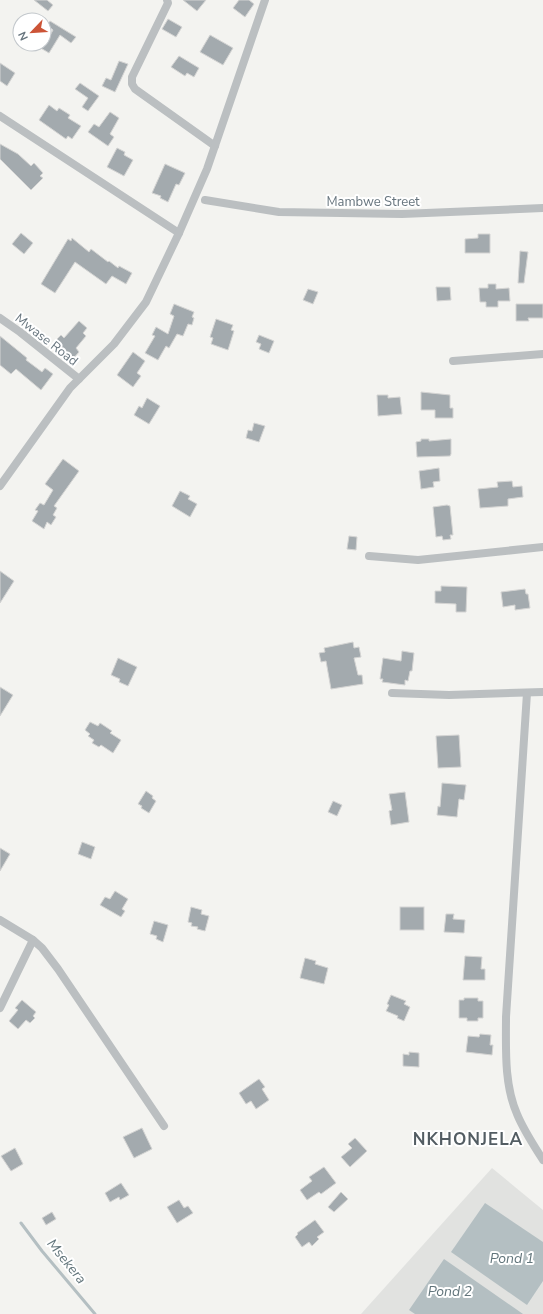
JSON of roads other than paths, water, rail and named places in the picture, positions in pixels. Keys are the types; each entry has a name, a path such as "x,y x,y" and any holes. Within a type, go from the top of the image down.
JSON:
{"street":[{"path":"167,0 168,3 132,77 132,84 134,89 215,146"},
{"path":"0,486 57,404 70,388 114,344 146,302 179,233 207,169 265,0"},
{"path":"0,116 179,233"},
{"name":"Mambwe Street","path":"205,200 279,212 402,214 543,208"},
{"name":"Mwase Road","path":"0,318 20,332 79,380"},
{"path":"452,361 543,354"},
{"path":"369,556 418,560 543,547"},
{"path":"392,693 449,695 543,692"},
{"path":"526,693 506,1017 506,1063 511,1095 517,1114 543,1160"},
{"path":"0,920 33,940 42,948 58,968 164,1126"},
{"path":"0,1008 33,940"}],"water":[{"name":"Pond 1","path":"485,1203 543,1242 543,1281 527,1305 451,1252"},
{"name":"Pond 2","path":"444,1259 523,1314 415,1314 409,1310"}],"waterway":[{"name":"Msekera","path":"21,1223 42,1251 95,1314"}],"district":[{"name":"NKHONJELA","path":"468,1139"}]}
